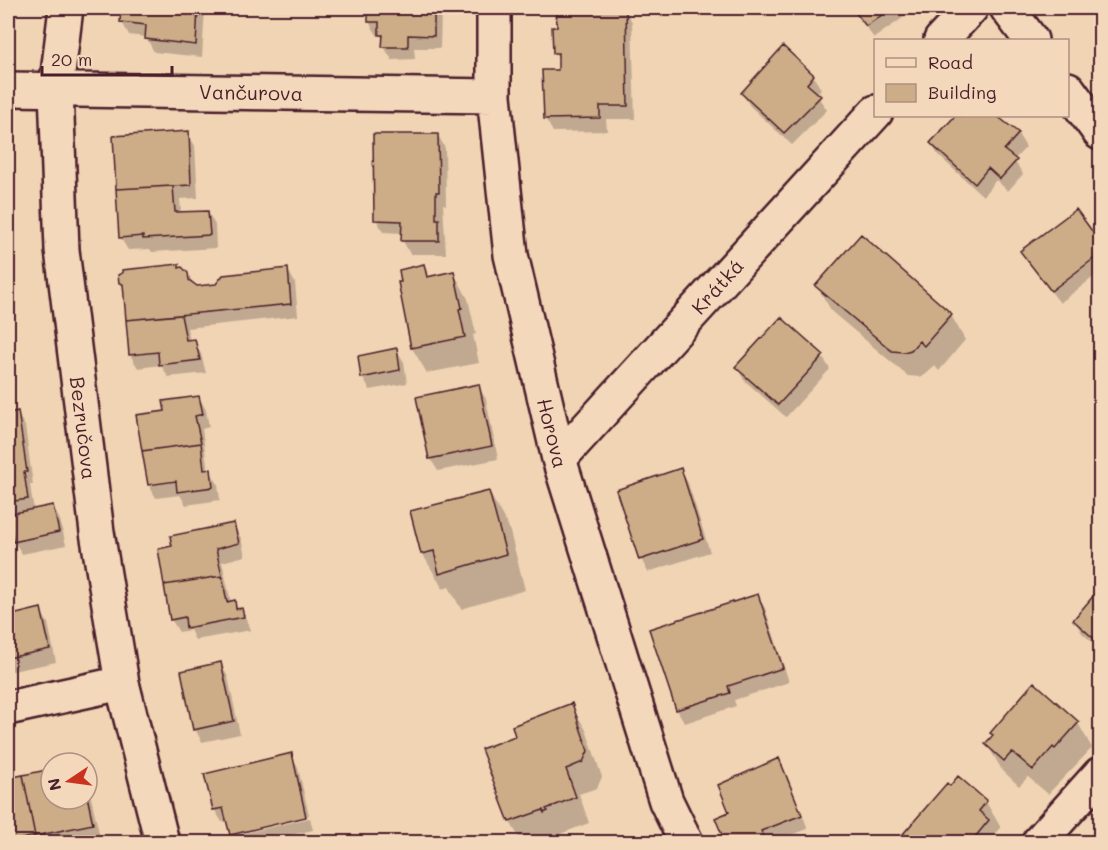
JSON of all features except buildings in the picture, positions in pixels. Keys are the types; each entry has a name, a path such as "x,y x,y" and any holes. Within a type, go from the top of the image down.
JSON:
{"street":[{"name":"Bezručova","path":"66,8 56,90 62,250 97,532 122,683 162,843"},
{"name":"Horova","path":"494,8 494,96 511,255 559,459 666,801 686,843"},
{"path":"942,39 971,8"},
{"path":"1007,8 1031,39"},
{"name":"Vančurova","path":"8,89 494,96"},
{"path":"1069,90 1101,133"},
{"name":"Krátká","path":"559,459 874,114"},
{"path":"8,708 122,683"},
{"path":"1039,843 1101,774"}]}
